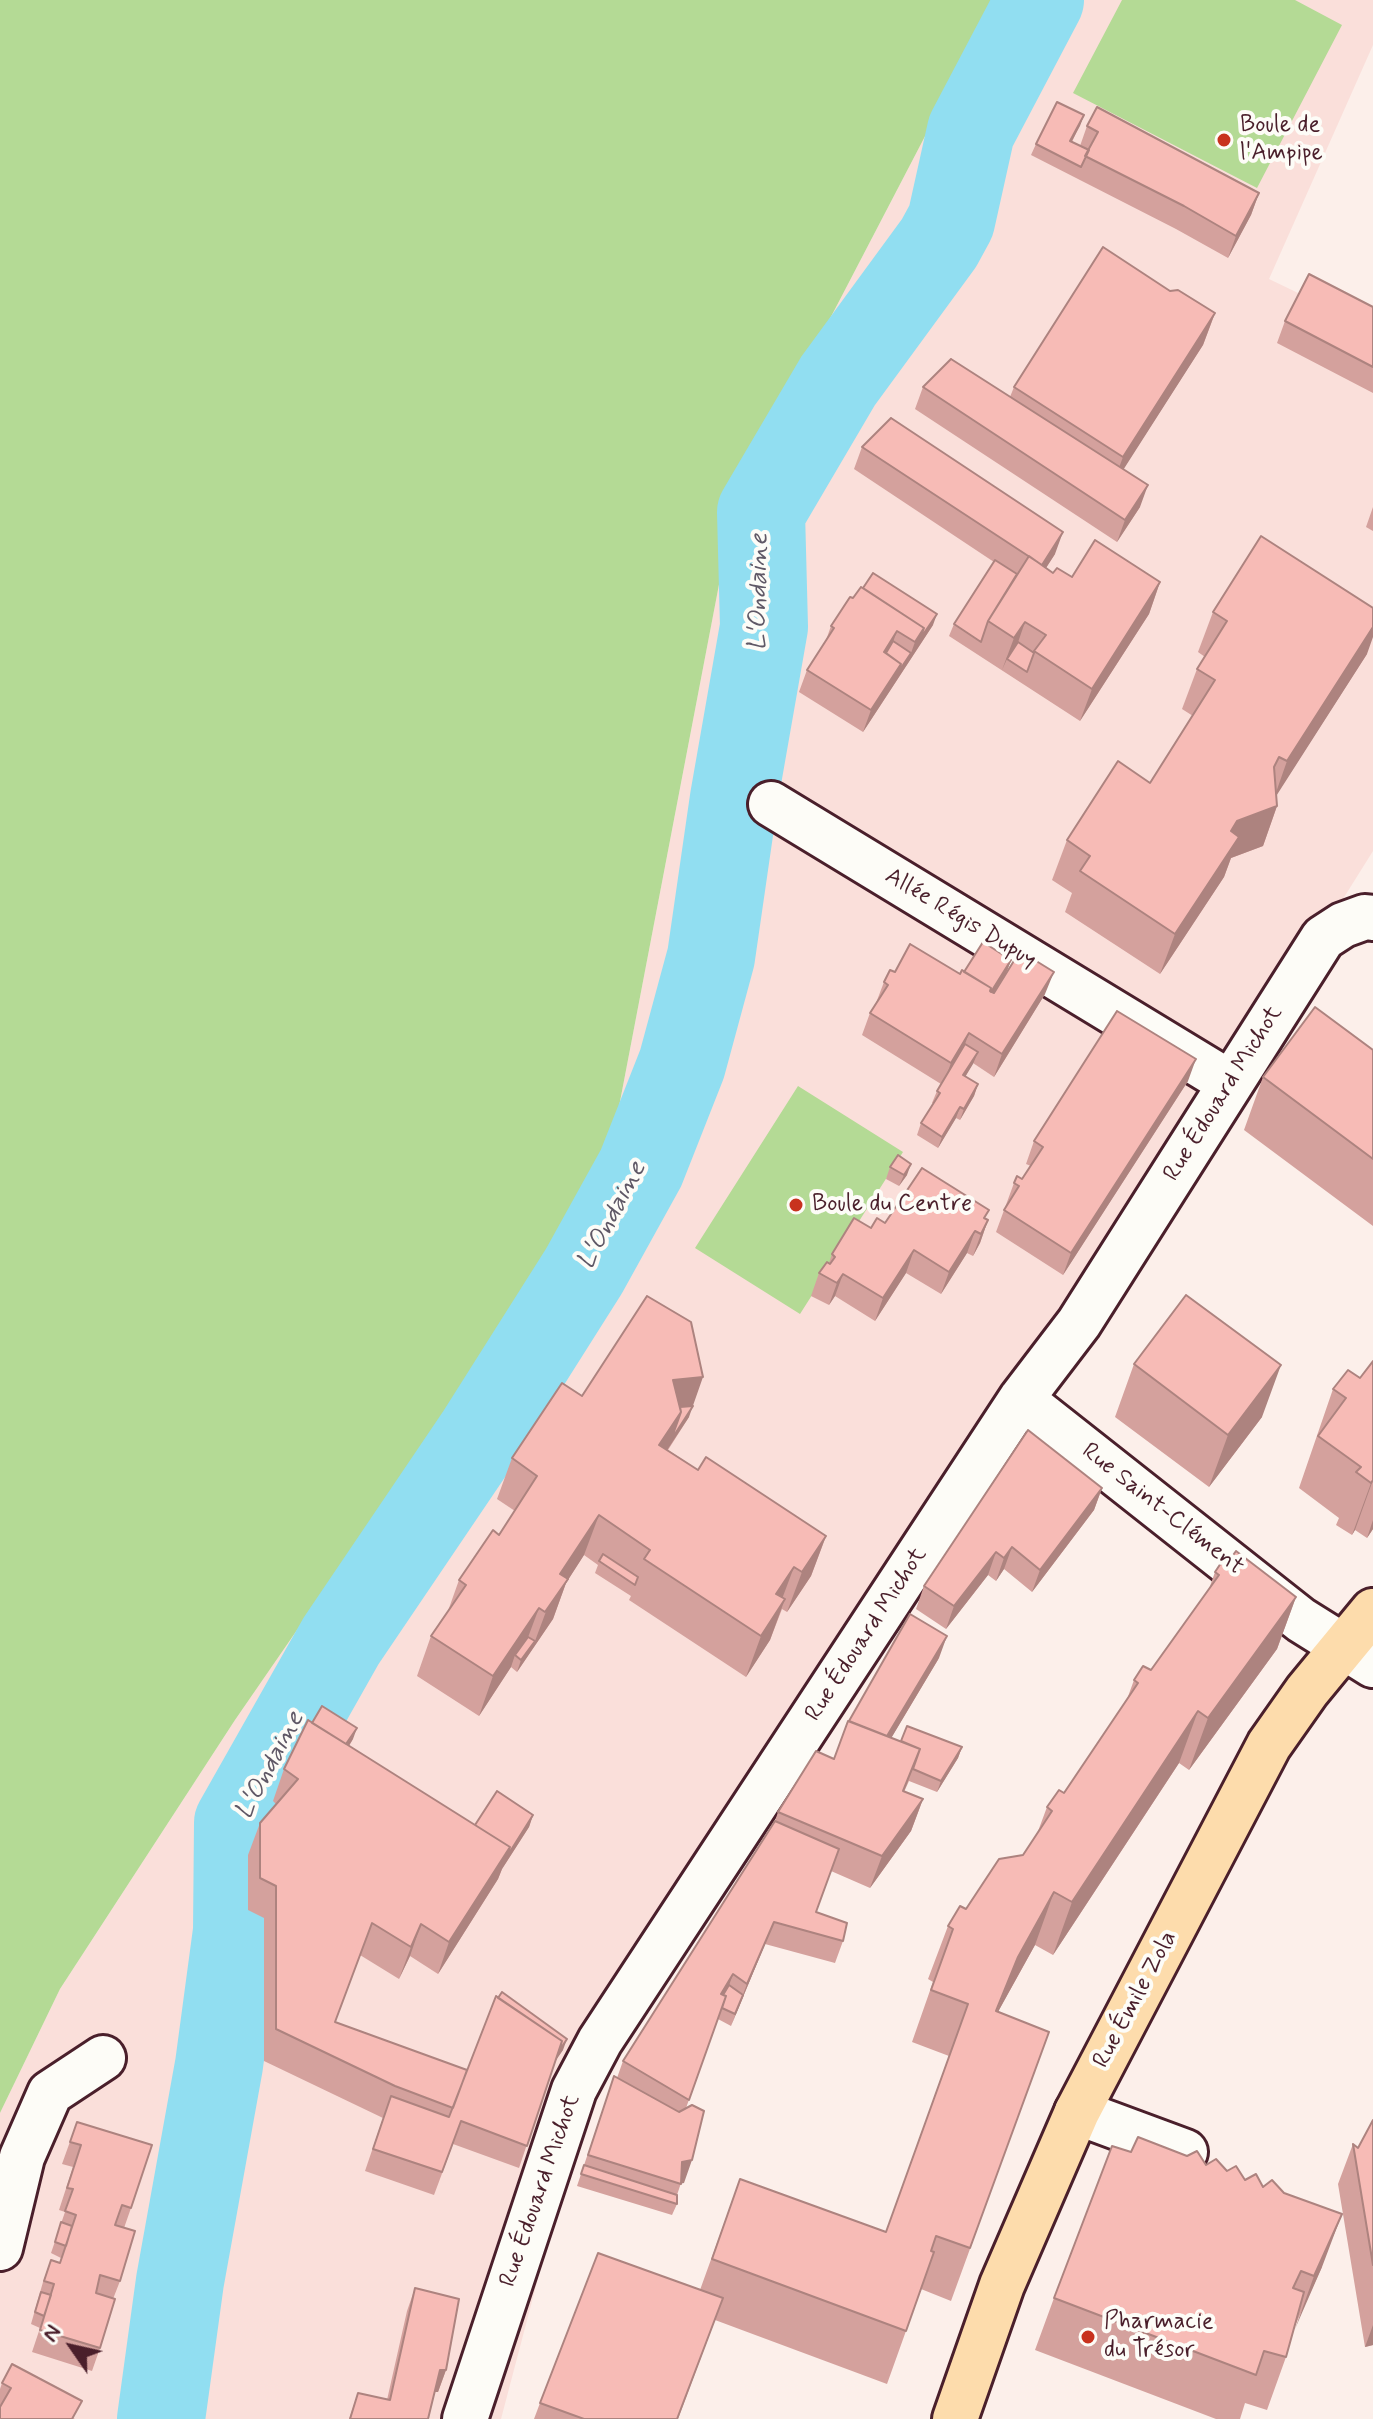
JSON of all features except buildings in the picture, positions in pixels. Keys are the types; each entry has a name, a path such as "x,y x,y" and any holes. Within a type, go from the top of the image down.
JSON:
{"main road":[{"name":"Rue Émile Zola","path":"955,2419 1002,2285 1077,2112 1269,1745 1307,1691 1358,1656 1373,1611"}],"street":[{"name":"Allée Régis Dupuy","path":"771,804 1230,1083"},
{"name":"Rue Édouard Michot","path":"465,2419 574,2090 600,2041 1021,1399 1079,1323 1323,938 1343,925 1365,917 1373,918"},
{"name":"Rue Saint-Clément","path":"1021,1399 1301,1620 1358,1656"},
{"path":"0,2248 22,2157 50,2093 103,2058"},
{"path":"1077,2112 1185,2152"}],"shaded area":[{"path":"996,0 1373,0 1373,45 1269,279 1373,329 1373,851 603,2081 564,2180 501,2419 0,2419 0,2113 60,1989 235,1720 604,1185 735,501"}],"green space":[{"path":"0,0 996,0 735,501 604,1185 235,1720 60,1989 0,2113"},
{"name":"Boule de l'Ampipe","path":"1122,0 1295,0 1342,25 1257,188 1073,93"},
{"name":"Boule du Centre","path":"798,1086 903,1152 800,1314 695,1248"}],"waterway":[{"name":"L'Ondaine","path":"161,2419 180,2281 219,2065 237,1931 238,1823 341,1641 479,1437 584,1271 641,1168 682,1064 711,957 734,798 764,627 761,512 838,381 939,243 951,221 971,131 1040,0"}],"place":[{"name":"Boule de l'Ampipe","path":"1224,140"},
{"name":"Boule du Centre","path":"796,1205"},
{"name":"Pharmacie du Trésor","path":"1088,2337"}]}
